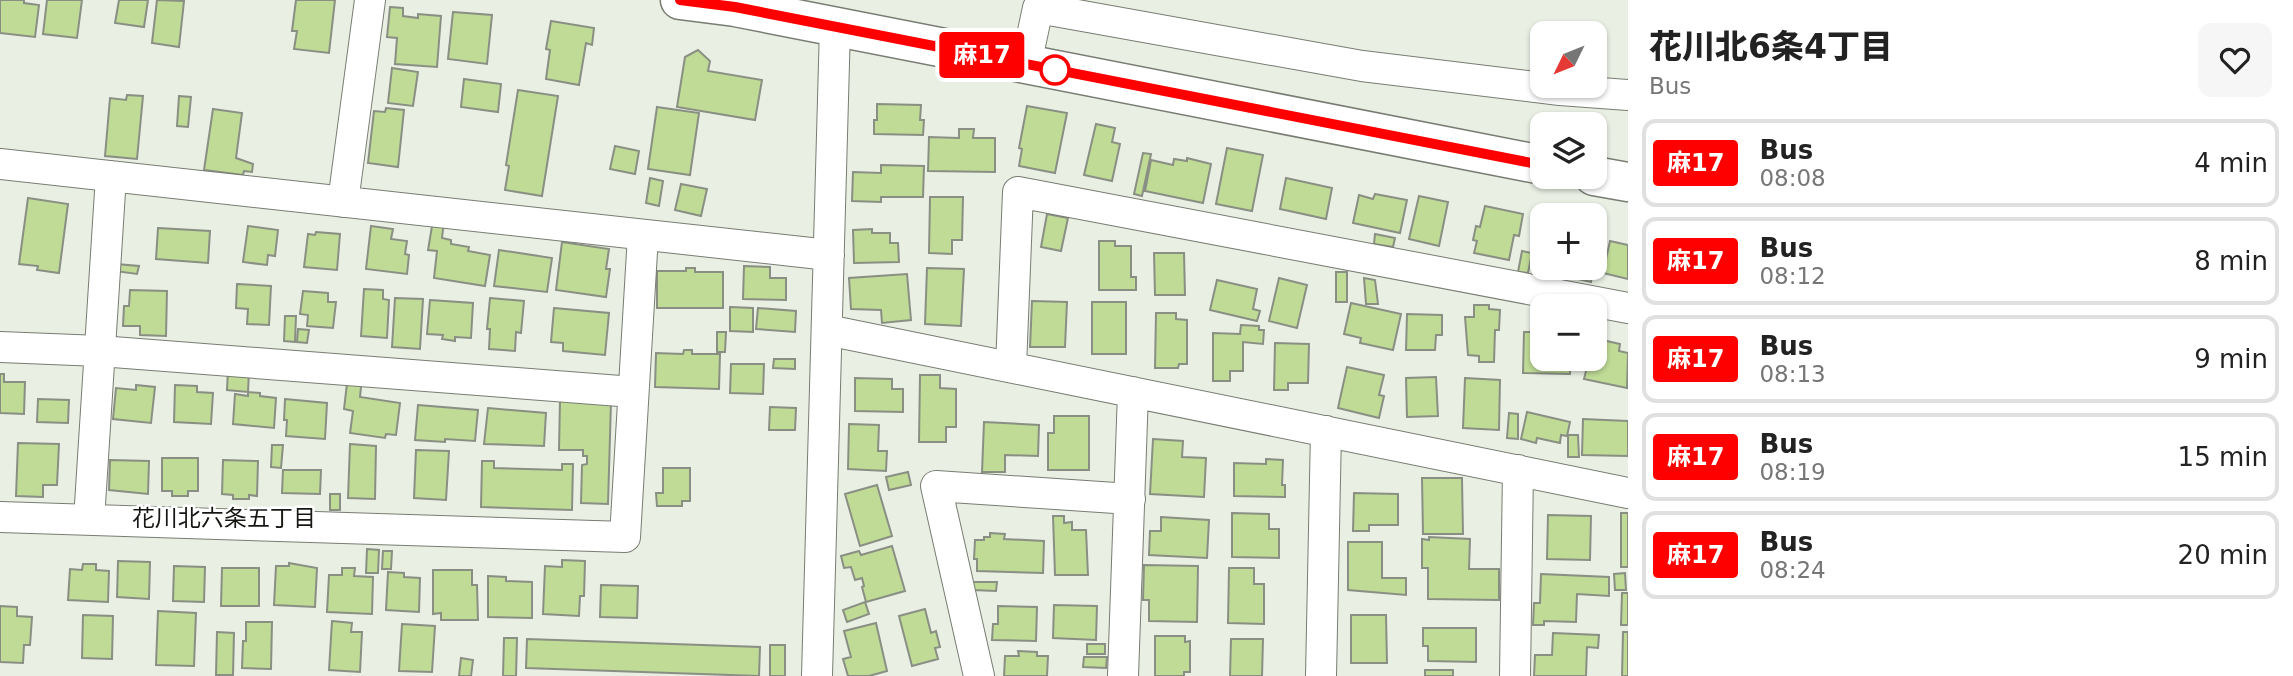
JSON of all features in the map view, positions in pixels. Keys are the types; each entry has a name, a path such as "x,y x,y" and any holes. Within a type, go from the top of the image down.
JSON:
{"street":[{"path":"343,202 370,0"},
{"path":"680,0 735,7 1530,163"},
{"path":"1026,64 1038,8 1362,66 1560,90 1628,95"},
{"path":"817,676 835,27"},
{"path":"0,164 829,255"},
{"path":"89,520 111,176"},
{"path":"1607,178 1628,182"},
{"path":"1011,367 1018,192 1628,308"},
{"path":"0,517 625,537 643,235"},
{"path":"827,330 1628,493"},
{"path":"0,347 100,351 633,391"},
{"path":"1123,676 1133,392"},
{"path":"1321,676 1326,431"},
{"path":"1515,676 1518,470"},
{"path":"979,676 936,486 1130,499"}],"building":[{"path":"0,0 24,0 24,3 39,5 35,37 0,33"},
{"path":"47,0 82,0 77,38 43,34"},
{"path":"119,0 148,0 144,27 115,23"},
{"path":"157,0 184,1 179,47 152,43"},
{"path":"296,0 335,0 329,53 294,49 297,31 292,31"},
{"path":"390,7 403,8 403,16 441,16 437,67 395,64 397,38 387,37"},
{"path":"453,12 492,15 487,64 448,59"},
{"path":"551,21 594,28 592,45 586,43 579,85 546,79 550,50 546,49"},
{"path":"698,50 710,61 708,71 762,80 755,120 677,107 685,57"},
{"path":"392,68 418,72 413,106 388,103"},
{"path":"464,79 501,84 498,112 461,107"},
{"path":"518,90 558,96 542,196 505,190 509,166 506,165"},
{"path":"127,95 143,96 137,159 105,156 110,98 126,100"},
{"path":"179,96 191,97 188,127 177,126"},
{"path":"877,104 921,105 923,135 874,134"},
{"path":"1027,106 1067,113 1055,173 1019,166 1022,149 1019,148"},
{"path":"657,107 699,113 690,175 648,169"},
{"path":"386,108 404,110 398,167 368,163 374,111 385,112"},
{"path":"213,109 242,113 236,158 253,164 252,172 244,171 243,175 204,170"},
{"path":"1096,124 1115,128 1112,142 1120,144 1112,181 1084,175"},
{"path":"959,129 974,129 973,138 995,138 995,172 928,171 929,137 959,138"},
{"path":"615,146 639,151 635,174 610,169"},
{"path":"1227,148 1263,155 1252,211 1216,204"},
{"path":"1143,153 1151,154 1142,196 1134,194"},
{"path":"1187,158 1211,164 1203,203 1145,191 1151,160 1173,165 1174,159 1187,161"},
{"path":"881,165 924,166 923,197 881,197 881,202 852,201 853,172 881,173"},
{"path":"650,178 663,181 659,206 646,203"},
{"path":"1286,178 1332,188 1326,219 1280,209"},
{"path":"681,184 707,189 701,216 675,210"},
{"path":"1375,194 1407,200 1400,233 1353,223 1359,195 1373,199"},
{"path":"1419,196 1448,202 1439,246 1409,239"},
{"path":"930,197 963,197 962,240 952,240 952,254 929,253"},
{"path":"28,198 68,204 59,273 37,270 38,266 19,264"},
{"path":"1485,206 1523,214 1519,236 1514,235 1509,260 1474,253 1477,241 1473,240 1476,226 1480,227"},
{"path":"1047,214 1068,218 1061,251 1041,247"},
{"path":"433,220 444,221 442,238 451,240 451,244 469,247 468,251 490,255 485,286 434,278 437,251 428,250"},
{"path":"248,226 278,230 275,256 268,255 267,265 243,262"},
{"path":"371,226 393,229 391,239 407,241 407,274 366,269"},
{"path":"158,228 210,231 208,263 156,259"},
{"path":"872,229 872,233 890,233 890,243 898,243 899,262 854,263 853,230"},
{"path":"316,232 340,234 337,270 304,267 308,234 315,235"},
{"path":"1375,234 1395,238 1393,247 1374,244"},
{"path":"1099,241 1115,241 1115,246 1131,246 1131,277 1136,277 1136,290 1099,290"},
{"path":"1610,241 1628,245 1628,279 1607,274"},
{"path":"562,242 609,249 606,269 610,269 606,297 556,290"},
{"path":"499,250 552,258 547,292 494,286"},
{"path":"1522,251 1530,253 1528,273 1518,272"},
{"path":"1154,253 1184,253 1185,295 1155,295"},
{"path":"116,264 139,266 137,274 115,271"},
{"path":"744,266 770,267 770,278 786,278 786,300 743,299"},
{"path":"686,268 695,268 695,272 723,272 723,308 657,308 657,271 686,271"},
{"path":"927,268 964,269 961,326 925,324"},
{"path":"1336,272 1347,272 1347,302 1336,302"},
{"path":"907,274 911,320 882,323 881,310 851,309 849,278"},
{"path":"1279,278 1307,285 1297,328 1269,321"},
{"path":"1364,278 1375,280 1378,304 1366,304"},
{"path":"1217,280 1257,289 1253,309 1260,311 1257,321 1210,310"},
{"path":"237,284 271,286 269,325 247,324 248,309 236,308"},
{"path":"364,289 383,290 383,299 389,300 387,338 361,336"},
{"path":"130,290 167,291 166,336 140,335 140,326 123,326 124,306 129,306"},
{"path":"303,291 328,293 328,302 336,302 333,328 307,326 308,315 300,314"},
{"path":"395,298 423,299 420,349 392,347"},
{"path":"490,298 524,301 521,333 516,332 515,351 489,349 490,329 487,329"},
{"path":"430,300 473,303 471,338 455,337 455,341 442,339 443,335 427,334"},
{"path":"1032,301 1067,302 1065,347 1030,347"},
{"path":"1092,302 1126,302 1126,354 1092,354"},
{"path":"1351,303 1401,314 1393,350 1360,343 1361,338 1344,334"},
{"path":"1474,305 1489,305 1489,309 1500,310 1499,330 1495,330 1494,362 1479,362 1479,356 1468,355 1465,317 1474,317"},
{"path":"730,307 753,308 753,332 730,331"},
{"path":"554,308 609,313 605,355 563,351 563,343 551,342"},
{"path":"758,308 796,311 795,332 756,329"},
{"path":"1156,313 1176,313 1176,319 1187,320 1187,364 1179,364 1178,368 1155,368"},
{"path":"1407,314 1442,315 1442,335 1436,335 1435,350 1406,350"},
{"path":"285,316 296,316 295,342 284,341"},
{"path":"1241,325 1259,326 1259,330 1264,330 1263,344 1243,342 1243,371 1230,371 1230,381 1213,381 1213,333 1240,334"},
{"path":"298,329 309,330 307,343 297,342"},
{"path":"717,332 726,332 725,352 717,352"},
{"path":"1524,332 1530,332 1530,371 1570,371 1570,374 1523,373"},
{"path":"1607,341 1620,344 1619,351 1628,353 1627,388 1584,379 1586,371 1607,371"},
{"path":"1275,343 1309,344 1308,383 1288,383 1288,390 1274,390"},
{"path":"684,350 692,350 692,354 720,354 719,389 655,387 656,353 683,354"},
{"path":"774,359 795,359 795,369 773,368"},
{"path":"731,364 764,364 763,394 730,393"},
{"path":"1347,367 1384,375 1379,395 1384,396 1379,418 1338,408"},
{"path":"228,369 249,371 248,392 227,390"},
{"path":"0,374 4,374 4,382 25,382 24,414 0,413"},
{"path":"348,375 362,377 360,397 400,403 396,435 386,434 385,438 350,433 353,411 344,409"},
{"path":"920,375 940,375 940,388 956,389 956,427 946,427 946,442 919,442"},
{"path":"1436,377 1438,416 1407,417 1406,378"},
{"path":"855,378 892,379 892,389 903,389 903,412 855,411"},
{"path":"1465,378 1500,380 1499,430 1463,428"},
{"path":"136,385 155,387 151,423 113,419 116,388 136,390"},
{"path":"175,385 197,386 197,392 213,393 211,424 174,422"},
{"path":"248,392 276,398 274,428 233,424 235,394 248,396"},
{"path":"38,399 69,400 68,423 37,422"},
{"path":"285,399 327,403 325,439 286,436"},
{"path":"560,400 611,402 608,504 581,503 582,465 587,464 587,456 583,456 583,450 559,450"},
{"path":"418,405 478,410 475,441 415,440"},
{"path":"770,407 796,408 795,430 769,430"},
{"path":"488,408 546,413 544,446 484,444"},
{"path":"1527,412 1570,422 1567,436 1561,435 1560,443 1537,438 1536,443 1521,439"},
{"path":"1509,413 1518,414 1518,439 1507,438"},
{"path":"1054,416 1089,416 1089,470 1048,470 1048,433 1054,433"},
{"path":"1583,419 1628,421 1628,456 1582,455"},
{"path":"984,422 1039,425 1038,456 1005,455 1005,472 982,472"},
{"path":"849,424 879,425 878,451 887,451 886,471 848,469"},
{"path":"1568,435 1578,435 1579,457 1568,457"},
{"path":"1153,439 1183,441 1182,457 1206,458 1204,497 1150,494"},
{"path":"18,443 59,444 57,485 43,485 43,497 16,496"},
{"path":"350,444 376,446 375,499 348,498"},
{"path":"272,445 283,445 281,468 271,467"},
{"path":"416,450 449,451 446,500 414,498"},
{"path":"162,458 198,458 198,491 188,491 188,496 172,496 172,491 162,491"},
{"path":"1266,459 1283,460 1282,485 1285,485 1285,497 1234,496 1234,463 1266,464"},
{"path":"110,460 149,461 148,494 109,490"},
{"path":"223,460 258,461 257,496 233,499 233,495 222,494"},
{"path":"482,461 494,461 494,468 562,470 562,464 573,464 572,510 481,507"},
{"path":"663,468 690,468 690,501 682,501 682,506 657,506 656,493 663,493"},
{"path":"283,470 321,470 320,494 282,493"},
{"path":"908,472 911,485 889,490 886,477"},
{"path":"1422,478 1462,478 1463,534 1423,534"},
{"path":"877,485 892,536 860,546 845,494"},
{"path":"1354,493 1398,494 1398,525 1369,525 1369,531 1353,531"},
{"path":"330,494 340,494 340,510 330,510"},
{"path":"1232,513 1269,514 1269,529 1279,529 1279,558 1232,557"},
{"path":"1621,513 1628,513 1628,567 1621,567"},
{"path":"1548,515 1591,516 1590,560 1547,559"},
{"path":"1053,516 1064,516 1064,523 1072,522 1072,530 1086,530 1088,575 1055,575"},
{"path":"1161,517 1209,520 1207,558 1149,555 1150,531 1161,531"},
{"path":"990,533 1005,534 1004,539 1044,541 1043,573 977,571 977,559 974,559 975,540 984,540 984,537 990,537"},
{"path":"1429,537 1470,539 1469,569 1499,569 1499,600 1428,599 1428,568 1422,568 1422,539 1429,540"},
{"path":"1348,542 1382,542 1382,578 1406,578 1406,595 1348,590"},
{"path":"892,546 905,591 866,602 862,578 855,580 851,567 844,568 841,556 859,551 861,555"},
{"path":"367,549 379,550 378,573 366,573"},
{"path":"383,551 392,551 391,569 382,569"},
{"path":"562,560 585,561 584,596 580,596 579,616 543,614 545,566 562,567"},
{"path":"118,561 150,562 149,599 117,597"},
{"path":"289,563 317,568 315,607 274,605 276,566 289,566"},
{"path":"83,564 96,564 96,570 109,571 108,602 68,600 70,569 82,570"},
{"path":"1144,565 1198,566 1197,622 1149,621 1149,600 1143,600"},
{"path":"174,566 205,567 204,602 173,601"},
{"path":"222,568 259,568 259,606 221,606"},
{"path":"342,568 355,568 354,576 373,577 372,614 327,612 329,575 342,575"},
{"path":"1229,568 1254,568 1254,584 1264,584 1264,624 1228,623"},
{"path":"433,570 472,570 472,585 477,585 478,620 441,620 441,613 433,614"},
{"path":"388,572 420,578 419,612 386,610"},
{"path":"1625,573 1626,590 1615,590 1614,574"},
{"path":"1541,574 1609,577 1609,596 1577,594 1576,622 1544,621 1544,625 1533,625 1534,603 1540,603"},
{"path":"488,576 506,577 506,581 532,582 532,618 488,617"},
{"path":"973,582 997,582 996,591 973,590"},
{"path":"601,585 638,586 637,618 600,617"},
{"path":"1622,593 1628,593 1628,625 1621,625"},
{"path":"865,602 869,614 847,622 843,610"},
{"path":"1054,605 1097,606 1096,640 1053,638"},
{"path":"0,606 17,607 17,616 32,617 30,645 24,645 23,663 0,662"},
{"path":"998,606 1037,607 1036,641 992,640 993,624 998,624"},
{"path":"925,609 931,633 936,631 940,647 935,648 938,659 912,666 899,616"},
{"path":"158,611 196,613 194,666 156,665"},
{"path":"83,615 113,616 112,659 82,658"},
{"path":"1351,615 1386,615 1387,663 1351,663"},
{"path":"332,621 352,623 351,632 362,632 360,672 329,670"},
{"path":"246,622 272,622 271,669 242,668"},
{"path":"876,623 887,671 869,676 848,676 843,659 851,657 844,631"},
{"path":"402,624 435,626 432,672 399,671"},
{"path":"1423,628 1476,628 1476,662 1428,661 1428,646 1423,646"},
{"path":"217,632 234,633 233,675 216,675"},
{"path":"1623,632 1628,632 1628,676 1622,676"},
{"path":"1553,633 1599,635 1598,648 1587,647 1586,676 1534,676 1535,655 1552,655"},
{"path":"1155,636 1185,636 1185,642 1190,641 1190,672 1184,672 1184,676 1155,676"},
{"path":"504,638 517,638 516,676 503,676"},
{"path":"527,639 760,647 759,676 526,668"},
{"path":"1231,639 1263,639 1262,676 1230,676"},
{"path":"1087,644 1105,644 1105,654 1087,654"},
{"path":"770,645 785,645 785,676 770,676"},
{"path":"1018,651 1037,652 1037,656 1048,656 1047,676 1004,676 1005,656 1019,656"},
{"path":"1084,657 1107,657 1106,668 1083,667"},
{"path":"461,658 473,660 471,676 459,676"},
{"path":"1425,670 1453,670 1453,676 1425,676"}],"bus line":[{"name":"麻17","path":"680,0 735,7 1530,163"}],"district":[{"name":"花川北六条五丁目","path":"224,518"}]}
